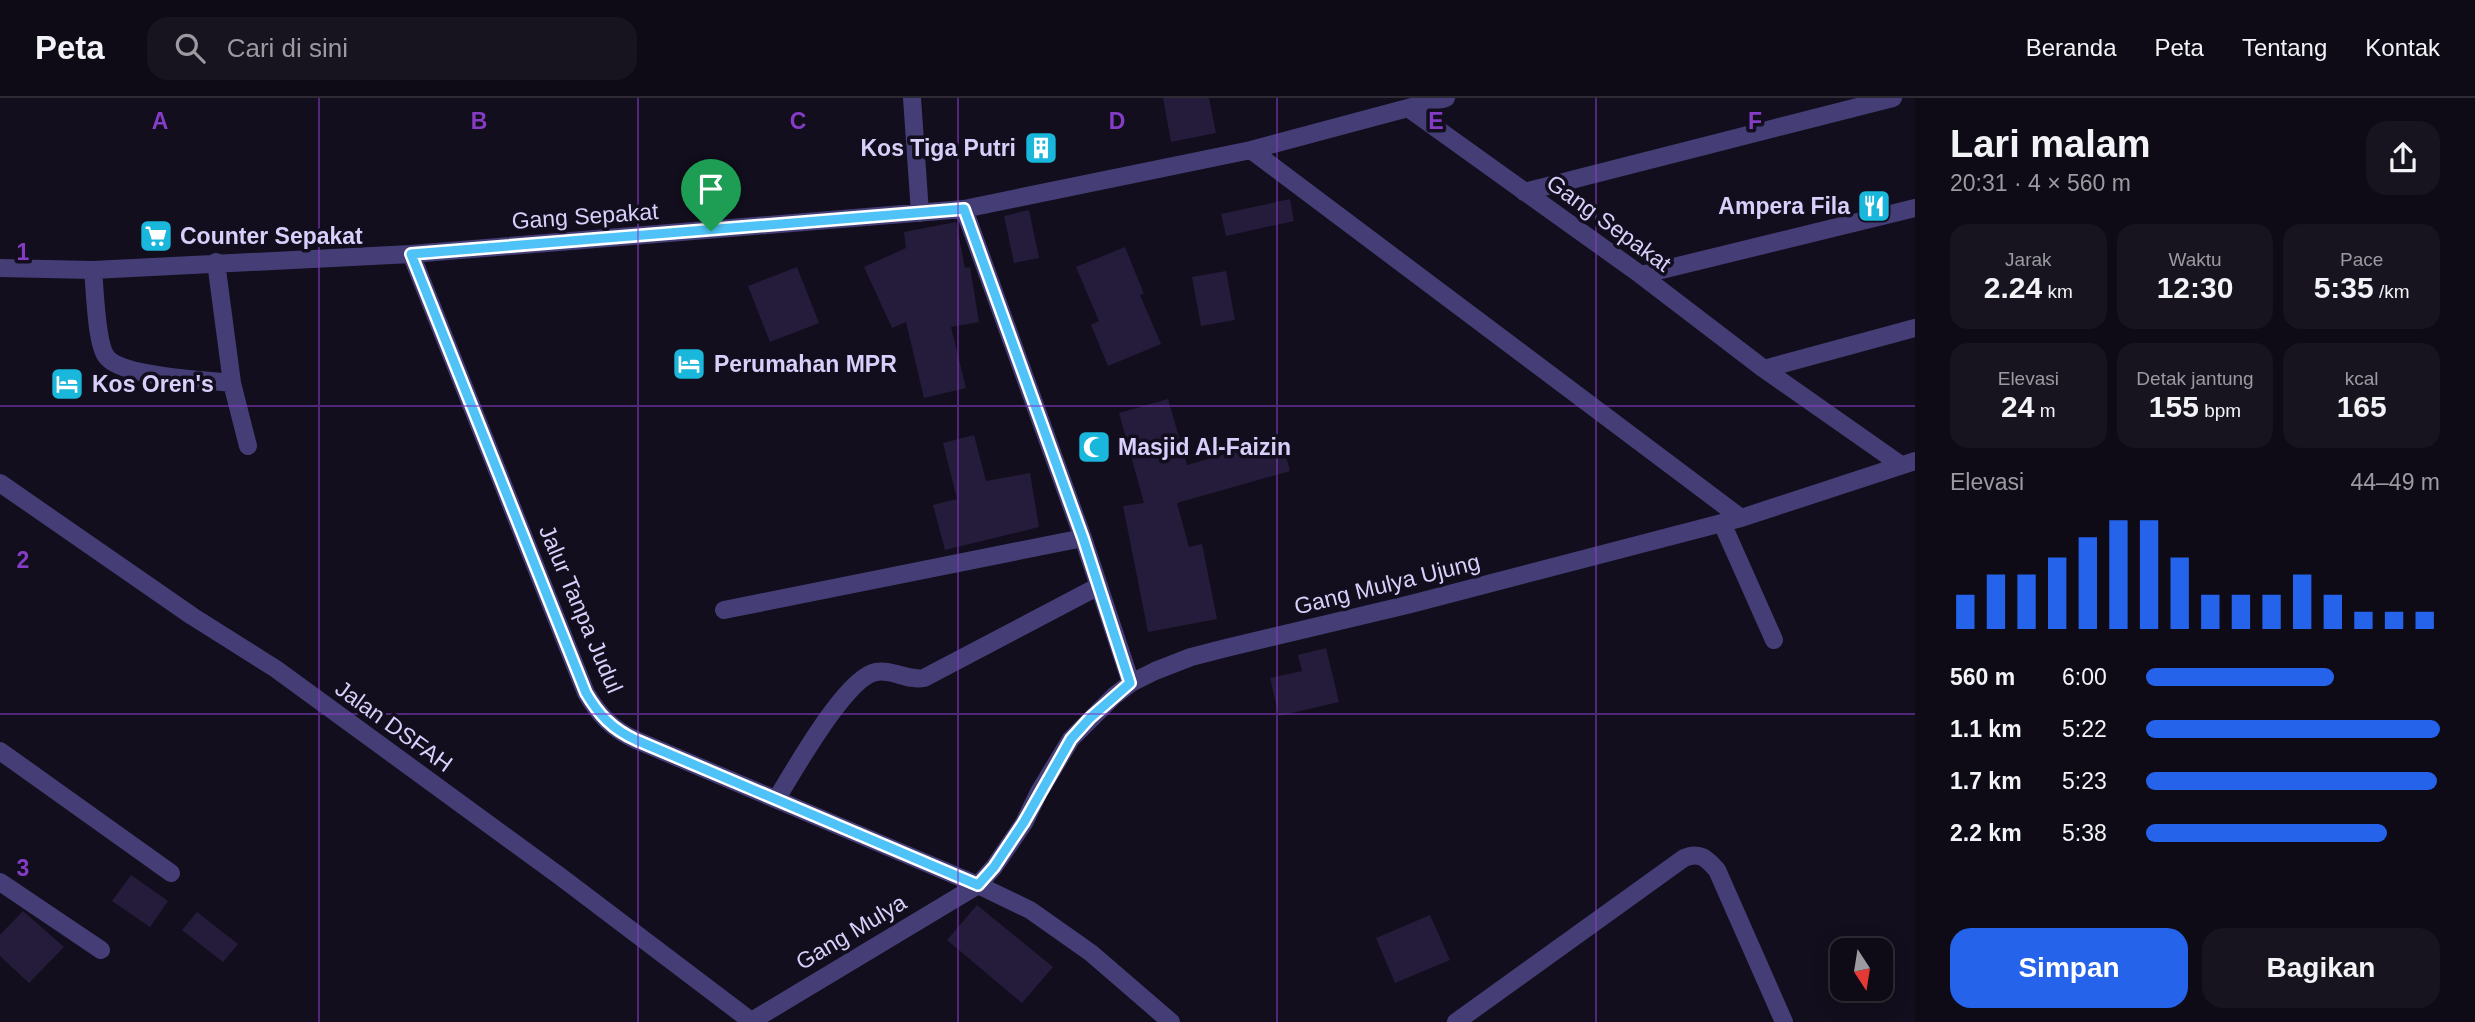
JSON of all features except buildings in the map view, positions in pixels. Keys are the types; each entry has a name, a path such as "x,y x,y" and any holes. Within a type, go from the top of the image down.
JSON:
{"street":[{"path":"912,98 920,213"},
{"path":"1408,108 1446,98"},
{"path":"1524,192 1893,98"},
{"name":"Gang Sepakat","path":"0,268 93,270 411,254 964,209 1251,150 1408,108 1641,275 1764,369 1908,463"},
{"path":"1251,150 1741,518"},
{"path":"1641,275 1915,208"},
{"path":"964,209 1083,538 1130,683"},
{"name":"Jalur Tanpa Judul","path":"411,254 586,693 603,719 624,734 978,885 1030,910 1091,953 1171,1022"},
{"path":"216,262 232,383 248,446"},
{"path":"93,270 100,338 104,354 111,362 140,373 232,383"},
{"path":"1764,369 1915,328"},
{"name":"Gang Mulya Ujung","path":"978,885 994,867 1024,822 1071,739 1090,718 1130,683 1191,657 1412,604 1741,518 1803,500 1908,463"},
{"name":"Jalan DSFAH","path":"0,483 192,616 276,669 561,877 750,1022"},
{"path":"1721,523 1774,640"},
{"path":"724,610 1083,538"},
{"path":"777,798 826,722 849,690 860,680 878,672 888,672 909,679 924,678 1099,586"},
{"path":"0,751 171,873"},
{"path":"1456,1022 1691,855 1705,857 1717,870 1784,1022"},
{"path":"0,882 100,950"},
{"name":"Gang Mulya","path":"750,1022 978,885"}],"place":[{"name":"Kos Tiga Putri","path":"1041,148"},
{"name":"Ampera Fila","path":"1874,206"},
{"name":"Counter Sepakat","path":"156,236"},
{"name":"Perumahan MPR","path":"689,364"},
{"name":"Kos Oren's","path":"67,384"},
{"name":"Masjid Al-Faizin","path":"1094,447"}],"route":[{"path":"964,209 1083,538 1130,683 1090,718 1071,739 1024,822 994,867 978,885 636,740 603,719 586,693 411,254 711,231 964,209"}]}
